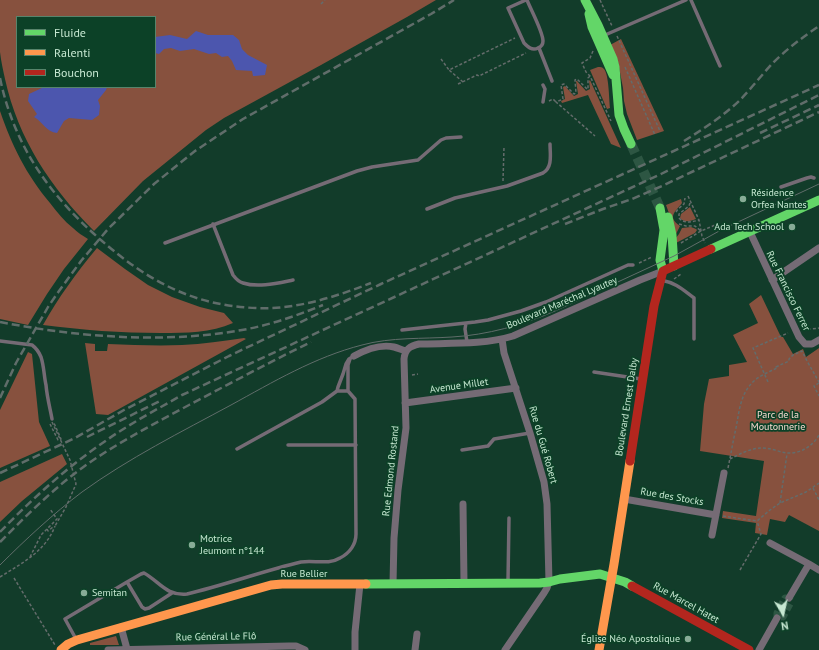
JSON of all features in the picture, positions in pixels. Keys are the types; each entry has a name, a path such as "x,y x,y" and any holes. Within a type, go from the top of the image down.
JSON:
{"street":[{"path":"586,4 592,27 600,37 613,59 619,115 631,144"},
{"path":"661,276 674,266 819,200"},
{"name":"Boulevard Ernest Dalby","path":"599,650 654,306 661,276 660,260 664,230 660,208 665,212 669,221 673,248"},
{"name":"Rue Francisco Ferrer","path":"753,230 757,249 799,337 805,344 812,344 819,340"},
{"path":"673,248 674,266"},
{"path":"772,280 819,248"},
{"name":"Boulevard Maréchal Lyautey","path":"406,351 412,346 419,344 484,342 513,336 640,280 661,276"},
{"name":"Rue du Gué Robert","path":"502,339 504,353 544,482 547,504 549,582"},
{"path":"354,356 366,350 384,346 394,347 406,351"},
{"name":"Rue Edmond Rostand","path":"393,584 394,538 398,490 406,428 404,359 406,351"},
{"name":"Avenue Millet","path":"405,403 516,388"},
{"name":"Rue des Stocks","path":"712,535 724,473"},
{"name":"Rue des Stocks","path":"624,499 716,515"},
{"path":"464,504 464,583"},
{"path":"770,543 819,570"},
{"path":"789,598 809,564"},
{"name":"Rue Marcel Hatet","path":"549,582 595,574 611,577 625,582 748,650"},
{"path":"505,650 544,593 549,582"},
{"name":"Rue Bellier","path":"62,648 77,640 271,585 549,582"},
{"path":"355,650 355,632 360,584"},
{"path":"759,650 777,618"},
{"path":"121,627 127,649"},
{"path":"415,650 417,634"},
{"name":"Rue Général Le Flô","path":"108,650 257,648 289,646 296,646 305,650"}],"lane":[{"path":"526,0 542,35 543,41 539,48 529,48 524,43 508,8 526,0"},
{"path":"600,37 686,0"},
{"path":"691,0 720,66"},
{"path":"539,48 552,81"},
{"path":"543,85 545,88 543,102"},
{"path":"165,243 357,170 418,160 441,140 446,138 461,137"},
{"path":"427,209 455,198 503,187 546,171 551,160 550,144"},
{"path":"781,187 810,177 814,178"},
{"path":"213,224 233,276 238,281 251,285 261,285 294,280"},
{"path":"402,330 488,320 521,311 546,302 628,265 633,266"},
{"path":"661,276 677,285 694,298 694,339"},
{"path":"466,323 465,329 467,342"},
{"path":"0,341 32,345 36,347 42,358 47,398 52,420"},
{"path":"77,640 65,619 141,574 144,573 172,593 186,594 298,563 331,561 345,555 353,547 356,537 356,399 348,391 348,365 354,356"},
{"path":"337,391 346,364 349,359 354,356"},
{"path":"594,372 642,379"},
{"path":"237,449 322,402 337,391 348,391"},
{"path":"462,450 488,446 494,439 530,433"},
{"path":"288,445 356,445"},
{"path":"508,582 509,518"},
{"path":"127,582 142,607 145,609 172,593"}],"path":[{"path":"321,4 325,0"},
{"path":"600,0 660,131"},
{"path":"448,70 521,36"},
{"path":"458,84 477,75 480,76 529,52 531,48"},
{"path":"594,48 590,58 582,63 586,72 590,76 613,126"},
{"path":"441,59 448,70 463,82"},
{"path":"623,62 655,134"},
{"path":"556,102 563,99 561,85 564,84 574,94 576,93 574,80 577,79 587,90 588,78 590,76"},
{"path":"543,102 553,100 595,136"},
{"path":"503,187 504,147"},
{"path":"688,196 699,220 702,236 707,246"},
{"path":"675,215 676,211 685,203 684,198"},
{"path":"691,201 690,205 680,214 679,218 681,221 685,222 699,220"},
{"path":"677,222 684,226 695,226 701,232"},
{"path":"673,248 720,223"},
{"path":"633,266 653,257"},
{"path":"768,382 753,348 795,330 819,328"},
{"path":"819,396 814,386 819,382 806,361 802,351 789,359 789,361 755,380 742,398 730,459 758,448 768,448 787,453 797,451 807,448 819,435"},
{"path":"0,577 39,551 55,527 76,484 70,460 61,439 52,422 50,423 58,440 61,439 52,420"},
{"path":"780,503 787,453"},
{"path":"716,515 757,521 780,503 798,496 819,483"},
{"path":"813,488 819,500"},
{"path":"29,559 41,535 57,519 50,509"},
{"path":"740,570 761,534 757,521"},
{"path":"46,529 48,531 55,527"},
{"path":"14,578 52,642 62,648"}],"green space":[{"path":"0,0 436,0 224,118 206,130 143,181 94,231 78,215 50,180 28,142 18,122 11,101 0,52"},
{"path":"621,39 664,131 637,140 627,114 618,62 610,45"},
{"path":"598,67 604,69 607,76 610,108 607,109 590,70"},
{"path":"590,80 621,148 611,144 588,95 562,103 561,101 565,99 563,87 565,86 574,96 578,94 576,81 586,91 590,89"},
{"path":"0,111 20,159 41,192 55,210 76,231 88,239 64,269 28,325 0,319"},
{"path":"681,199 682,203 673,217 676,223 680,226 675,236 666,205"},
{"path":"690,207 696,219 683,221 680,218 681,214"},
{"path":"691,227 697,230 695,233 676,243 675,239 682,228"},
{"path":"97,248 148,285 172,297 200,307 224,313 233,323 207,331 170,333 102,331 43,325 68,285"},
{"name":"Parc de la Moutonnerie","path":"761,295 781,337 783,337 793,354 803,349 806,357 819,348 819,531 789,515 785,522 770,519 767,535 755,533 756,523 722,518 723,511 756,516 764,461 700,451 704,404 709,379 729,376 729,365 747,362 733,335 758,323 749,304"},
{"path":"246,339 108,415 96,414 85,343 95,344 95,351 107,351 108,344 182,345"},
{"path":"28,352 32,354 39,422 50,446 0,468 0,410"},
{"path":"62,454 67,464 22,501 0,522 0,482"},
{"path":"116,636 119,645 90,645 90,643"}],"water":[{"path":"196,31 208,35 233,35 239,40 242,49 248,55 267,65 265,75 253,76 252,71 236,70 228,56 222,57 216,53 209,54 194,49 180,51 171,48 164,49 159,54 156,53 156,37 170,35 187,39"},
{"path":"42,88 107,88 98,100 100,106 99,115 92,120 69,118 64,121 57,133 47,129 34,117 37,114 28,101 29,94"}],"tunnel":[{"path":"631,144 660,208"},
{"path":"785,598 789,598 791,602 783,617 777,618 777,613 785,598"}],"tram line":[{"path":"0,565 71,500 118,468 174,435 311,363 345,350 373,342 396,339 465,336 492,332 530,321 674,256 721,230 819,184"}],"railway":[{"path":"0,398 16,363 48,307 59,291 81,261 108,229 154,184 195,151 243,119 454,0"},
{"path":"684,141 733,107 776,60 794,44 819,26"},
{"path":"0,78 6,103 25,148 51,188 83,224 102,241 137,268 173,289 212,302 233,306 271,308 315,302 371,283"},
{"path":"0,473 75,438 124,410 229,356 381,284 819,85"},
{"path":"0,532 50,484 76,462 123,429 182,395 661,174 819,95"},
{"path":"760,133 819,105"},
{"path":"565,224 662,186 819,112"},
{"path":"0,322 59,332 90,335 151,338 182,337 263,326 323,305"},
{"path":"0,542 60,485 107,451 189,405 311,342"},
{"path":"87,437 160,401"}],"traffic: fast":[{"path":"585,0 613,59 619,115 631,144"},
{"path":"589,14 592,27 613,75"},
{"path":"711,249 819,200"},
{"path":"660,208 664,230 660,260 663,271"},
{"path":"668,217 672,235 674,266"},
{"path":"366,584 540,583 600,574 625,582 632,586"}],"traffic: slow":[{"path":"599,650 630,461"},
{"path":"61,650 68,644 77,640 271,585 366,584"}],"traffic: jam":[{"path":"630,461 654,306 663,271 711,249"},
{"path":"632,586 749,650"}],"place":[{"name":"Résidence Orfea Nantes","path":"743,199"},
{"name":"Ada Tech School","path":"792,227"},
{"name":"Motrice Jeumont n°144","path":"192,545"},
{"name":"Semitan","path":"84,593"},
{"name":"Église Néo Apostolique","path":"688,639"}]}
